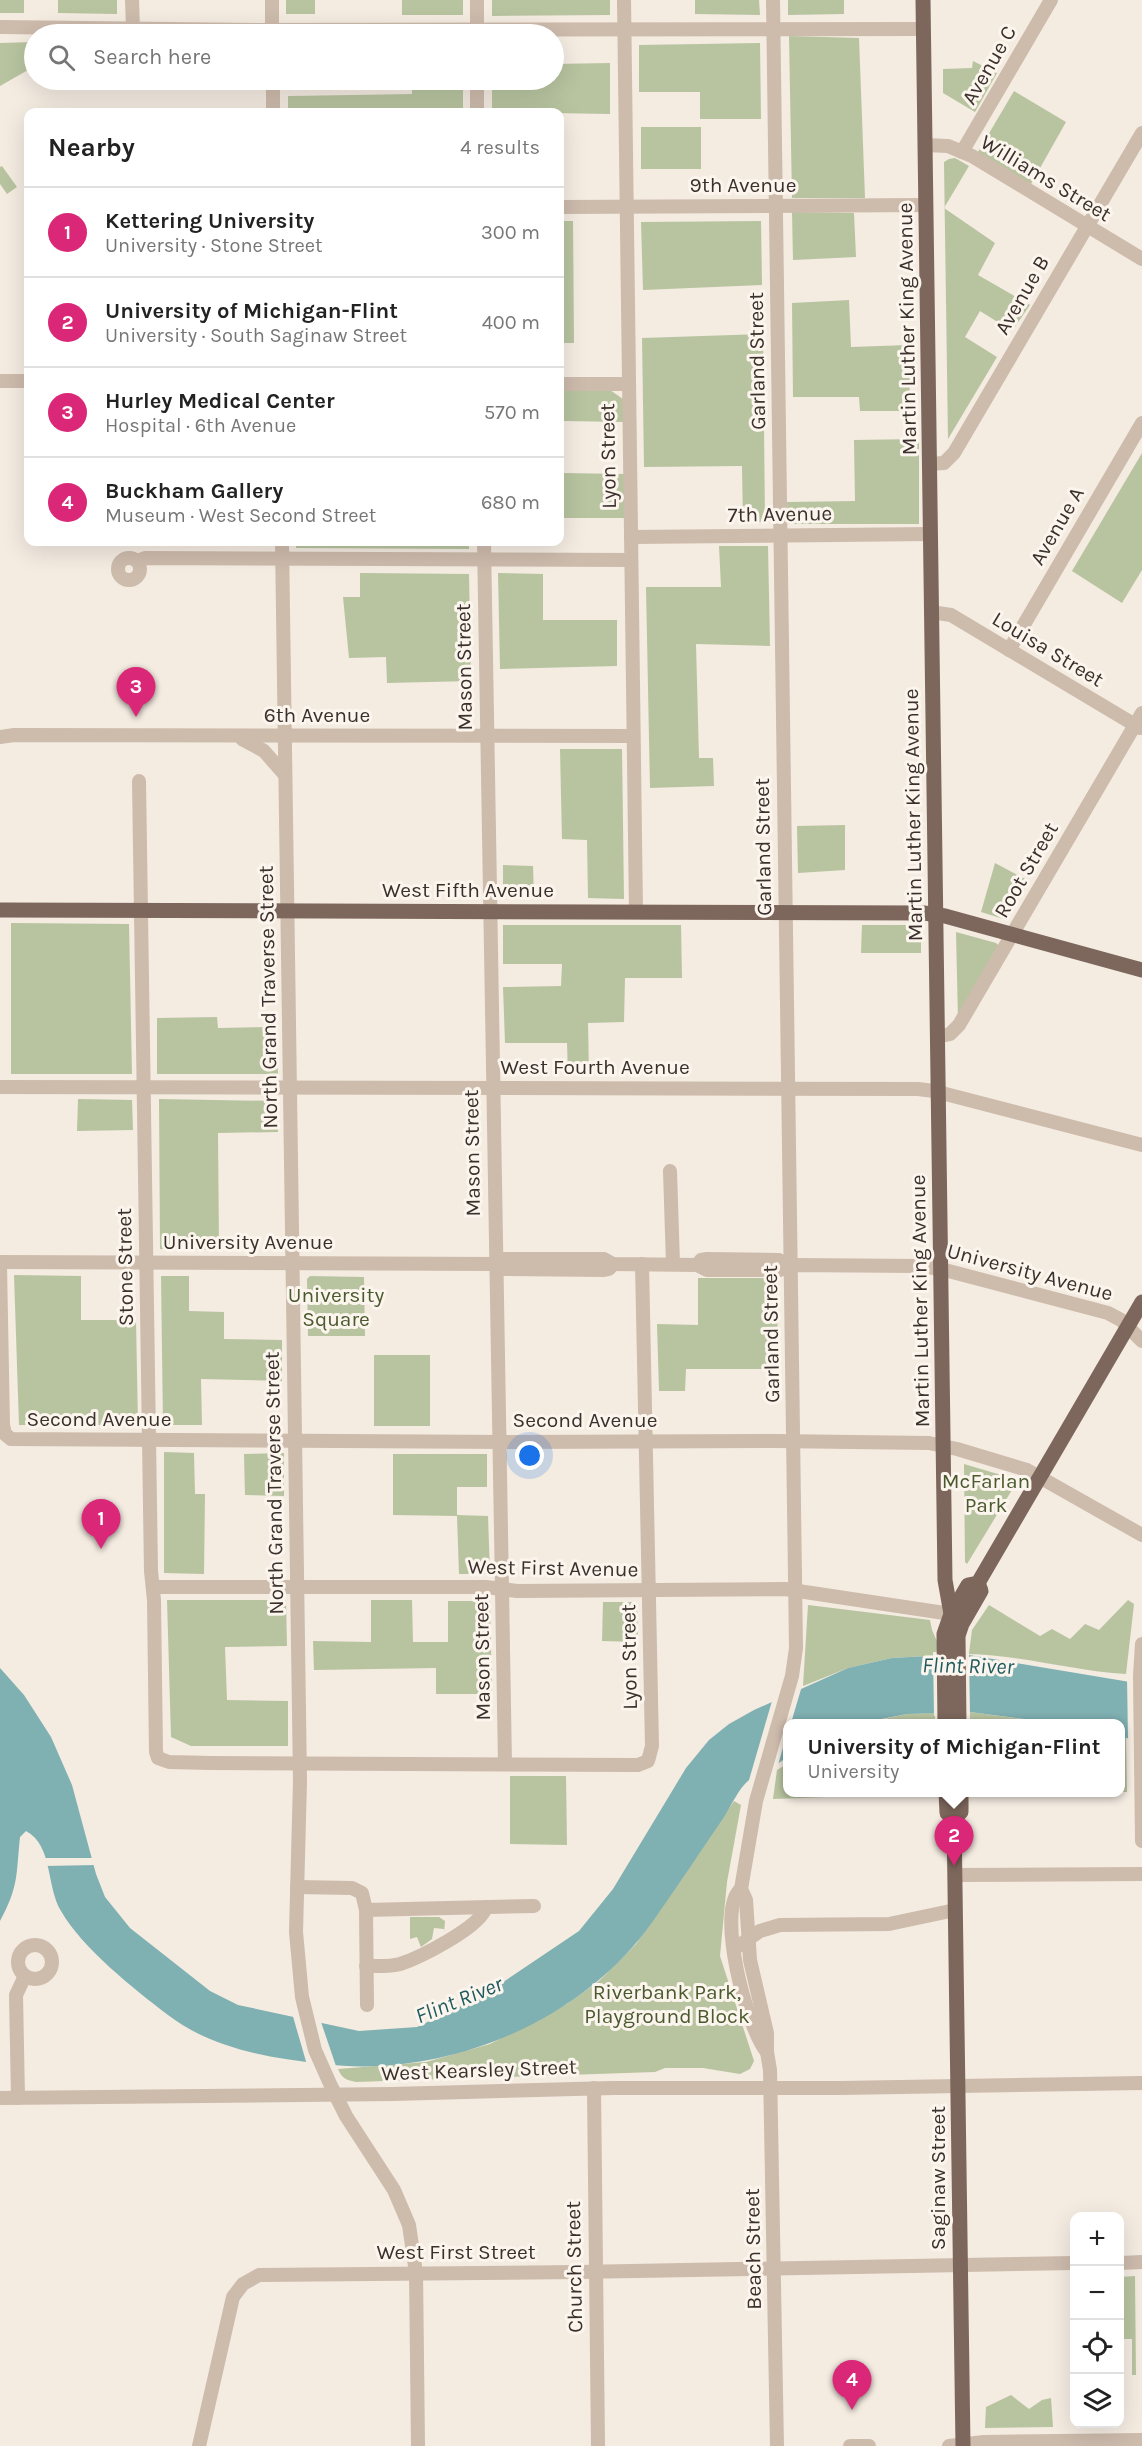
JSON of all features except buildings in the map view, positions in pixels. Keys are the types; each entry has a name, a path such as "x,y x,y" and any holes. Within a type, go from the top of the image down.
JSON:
{"main road":[{"name":"Martin Luther King Avenue","path":"923,0 945,1580 957,1618"},
{"name":"West Fifth Avenue","path":"0,910 936,914 1142,970"},
{"path":"958,1719 950,1649 945,1629 957,1618 968,1585 978,1583 1142,1302"},
{"path":"945,1719 950,1649"},
{"path":"946,1797 947,1814 954,1818 961,1812 961,1797"},
{"name":"Saginaw Street","path":"954,1818 959,2086 959,2446"}],"street":[{"path":"132,0 133,24"},
{"path":"272,0 272,24"},
{"path":"477,0 477,24"},
{"name":"Lyon Street","path":"624,0 636,912"},
{"name":"Garland Street","path":"773,0 784,912 794,1442 795,1653 787,1693"},
{"name":"Avenue C","path":"962,152 1051,0"},
{"path":"0,27 24,27"},
{"path":"564,31 923,29"},
{"path":"273,90 273,108"},
{"path":"477,90 477,108"},
{"name":"Avenue B","path":"929,464 945,463 954,453 1142,133"},
{"name":"Williams Street","path":"925,145 948,146 962,152 1142,259"},
{"name":"9th Avenue","path":"564,207 926,205"},
{"path":"0,381 24,381"},
{"path":"564,384 628,384"},
{"name":"Avenue A","path":"1009,650 1142,423"},
{"name":"7th Avenue","path":"631,537 930,534"},
{"name":"North Grand Traverse Street","path":"282,546 300,1763 296,1954 304,2008 322,2068 334,2094 401,2204 411,2234 416,2273 418,2446"},
{"name":"Mason Street","path":"484,546 505,1764"},
{"path":"137,561 143,558 631,560"},
{"name":"Louisa Street","path":"931,612 951,615 1009,650 1140,722"},
{"name":"Root Street","path":"937,1037 950,1035 957,1028 1140,722"},
{"name":"6th Avenue","path":"0,737 14,735 633,736"},
{"path":"238,736 264,751 285,775"},
{"name":"Stone Street","path":"139,782 156,1752 160,1760 169,1762 300,1763"},
{"name":"West Fourth Avenue","path":"0,1087 918,1089 938,1092 1142,1145"},
{"path":"670,1171 673,1264"},
{"name":"University Avenue","path":"0,1264 495,1264 503,1269 593,1270 609,1269 613,1264 697,1265 707,1270 780,1270 790,1265 920,1266 940,1269 1108,1313 1128,1326 1142,1341"},
{"name":"Second Avenue","path":"0,1264 3,1429 8,1437 18,1440 924,1443 943,1445 1023,1468 1142,1535"},
{"name":"Lyon Street","path":"505,1764 639,1765 648,1761 652,1749 642,1264"},
{"name":"West First Avenue","path":"153,1587 795,1590 957,1618"},
{"path":"1142,1644 1140,1676 1142,1841"},
{"name":"Beach Street","path":"777,2446 771,2088 766,2052 766,2029 754,1985 746,1900 741,1889 749,1831 787,1693"},
{"path":"300,1763 505,1764"},
{"path":"955,1875 1142,1874"},
{"path":"297,1887 356,1889 363,1894 366,1910 367,2005"},
{"name":"Beach Street","path":"741,1889 733,1901 734,1949 745,2006 758,2040 766,2052"},
{"path":"366,1910 534,1906"},
{"path":"447,1908 452,1912 457,1924 456,1936"},
{"path":"366,1966 402,1963 430,1952 480,1918 486,1908"},
{"path":"734,1949 760,1931 780,1925 902,1923 955,1910"},
{"path":"18,2098 16,1995 25,1976"},
{"name":"West Kearsley Street","path":"0,2098 594,2088 1142,2083"},
{"name":"Church Street","path":"594,2088 598,2446"},
{"path":"1124,2263 1142,2262"},
{"name":"West First Street","path":"199,2446 232,2302 243,2284 255,2276 1070,2263"},
{"path":"959,2446 1142,2440"},
{"path":"850,2446 869,2446"}],"green space":[{"path":"0,0 24,0 24,13 0,13"},
{"path":"58,0 117,0 117,14 58,13"},
{"path":"286,0 315,0 315,14 286,14"},
{"path":"402,0 463,0 463,15 402,15"},
{"path":"492,0 610,0 610,15 492,16"},
{"path":"695,0 759,0 760,15 695,14"},
{"path":"788,0 844,0 844,14 788,15"},
{"path":"789,36 859,38 865,198 792,198"},
{"path":"24,42 24,72 0,86 0,43"},
{"path":"760,43 761,119 700,119 700,92 639,92 639,45"},
{"path":"973,61 997,73 975,112 943,93 943,69 972,68"},
{"path":"610,63 610,114 564,113 564,108 492,108 492,90 564,90 564,64"},
{"path":"412,90 463,90 463,108 288,108 288,96 412,94"},
{"path":"1014,91 1066,122 1031,184 978,152"},
{"path":"641,127 701,127 701,169 641,169"},
{"path":"955,158 969,166 945,207 944,162"},
{"path":"2,166 17,187 7,194 0,184 0,167"},
{"path":"945,208 995,243 978,275 1030,305 1012,331 980,311 965,337 997,357 948,439"},
{"path":"792,212 854,213 856,257 793,260"},
{"path":"564,221 573,221 574,343 564,343"},
{"path":"761,221 762,285 643,290 641,222"},
{"path":"849,300 851,347 909,345 910,411 860,411 859,397 793,397 792,303"},
{"path":"763,334 765,522 743,523 742,466 644,467 642,338"},
{"path":"610,390 623,399 624,422 564,421 564,391"},
{"path":"919,439 919,524 788,524 787,502 855,501 854,440"},
{"path":"1142,453 1142,570 1122,603 1072,571"},
{"path":"564,473 624,474 627,518 564,518"},
{"path":"296,546 469,546 469,549 296,548"},
{"path":"719,546 768,546 770,646 696,644 699,758 713,758 714,786 650,788 646,587 721,587"},
{"path":"360,573 469,574 471,681 387,683 386,657 349,658 343,597 360,597"},
{"path":"498,573 543,574 543,620 617,620 617,666 500,669"},
{"path":"560,749 622,749 624,899 588,898 587,840 562,839"},
{"path":"845,825 845,870 798,873 797,826"},
{"path":"995,863 1029,881 1007,920 981,912"},
{"path":"503,865 533,866 534,897 503,897"},
{"path":"11,923 129,924 132,1074 11,1074"},
{"path":"503,925 681,925 682,978 625,978 624,1022 588,1023 589,1075 568,1075 567,1043 505,1043 503,987 561,986 562,964 503,964"},
{"path":"862,925 921,925 921,953 861,953"},
{"path":"956,932 996,943 999,946 958,1019"},
{"path":"217,1017 218,1028 275,1027 278,1074 157,1074 157,1018"},
{"path":"78,1099 132,1100 133,1130 77,1131"},
{"path":"159,1099 277,1101 278,1132 218,1133 219,1250 160,1249"},
{"path":"14,1275 81,1276 81,1320 136,1320 138,1425 19,1425"},
{"path":"161,1276 189,1276 189,1311 224,1312 224,1339 282,1340 282,1381 201,1379 202,1425 163,1425"},
{"name":"University Square","path":"310,1276 364,1277 365,1336 308,1336 307,1279"},
{"path":"698,1278 777,1278 778,1369 686,1369 685,1391 659,1391 657,1324 698,1325"},
{"path":"374,1355 430,1355 430,1426 374,1426"},
{"path":"164,1452 194,1453 195,1494 205,1494 204,1574 164,1573"},
{"path":"284,1453 284,1496 245,1495 244,1454"},
{"path":"393,1454 487,1454 487,1487 457,1487 457,1515 488,1516 490,1574 459,1574 457,1516 393,1515"},
{"name":"McFarlan Park","path":"964,1464 1018,1480 967,1564 965,1562"},
{"path":"167,1600 286,1600 287,1646 225,1647 227,1700 288,1701 288,1746 191,1746 171,1737"},
{"path":"371,1600 412,1600 413,1642 448,1642 448,1601 490,1601 492,1694 436,1694 436,1668 314,1670 313,1641 371,1642"},
{"path":"1128,1600 1134,1604 1126,1674 1004,1657 963,1654 969,1653 972,1630 989,1605 1040,1636 1052,1629 1070,1639 1085,1624 1099,1630"},
{"path":"603,1602 637,1602 638,1642 602,1641"},
{"path":"808,1605 930,1620 943,1655 892,1658 848,1668 803,1686"},
{"path":"970,1712 1022,1719 970,1719"},
{"path":"935,1713 935,1719 884,1719 907,1714"},
{"path":"1125,1738 1126,1738 1127,1792 1125,1792"},
{"path":"783,1766 783,1797 827,1797 773,1799 777,1770"},
{"path":"510,1776 566,1776 567,1845 510,1844"},
{"name":"Riverbank Park, Playground Block","path":"734,1801 741,1805 727,1882 720,1956 754,2061 750,2069 740,2074 703,2068 665,2068 655,2072 356,2082 347,2080 341,2075 338,2069 426,2062 490,2044 567,2004 599,1981 636,1944"},
{"path":"410,1917 439,1917 445,1921 444,1933 444,1929 434,1928 432,1939 421,1947 417,1937 410,1939"},
{"path":"1135,2276 1136,2375 1132,2375 1132,2339 1124,2339 1124,2277"},
{"path":"1011,2395 1029,2409 1042,2400 1051,2398 1053,2427 985,2428 986,2407"}],"water":[{"name":"Flint River","path":"963,1654 1142,1684 1142,1741 1125,1738 1125,1719 1025,1719 970,1712 907,1714 881,1719 783,1719 783,1760 745,1783 653,1921 624,1957 589,1988 550,2015 507,2036 462,2052 416,2062 370,2066 283,2059 222,2044 185,2027 110,1967 70,1925 56,1901 41,1846 35,1837 26,1831 20,1837 14,1889 0,1921 0,1668 24,1695 51,1737 72,1785 96,1874 105,1897 130,1928 210,1991 238,2005 359,2031 417,2027 484,1995 579,1931 613,1889 686,1768 709,1740 729,1724 754,1710 848,1668 892,1658"}],"pier":[{"path":"933,1652 969,1652 970,1715 934,1716"},
{"path":"1127,1678 1142,1681 1142,1742 1128,1739"},
{"path":"802,1686 792,1719 783,1719 783,1748 778,1765 749,1780 772,1701"},
{"path":"42,1858 95,1858 97,1865 44,1866"},
{"path":"292,2013 320,2019 337,2069 307,2065"}],"place":[{"name":"Hurley Medical Center","path":"136,717"},
{"name":"Kettering University","path":"101,1549"},
{"name":"University of Michigan-Flint","path":"954,1866"},
{"name":"Buckham Gallery","path":"852,2410"}]}
